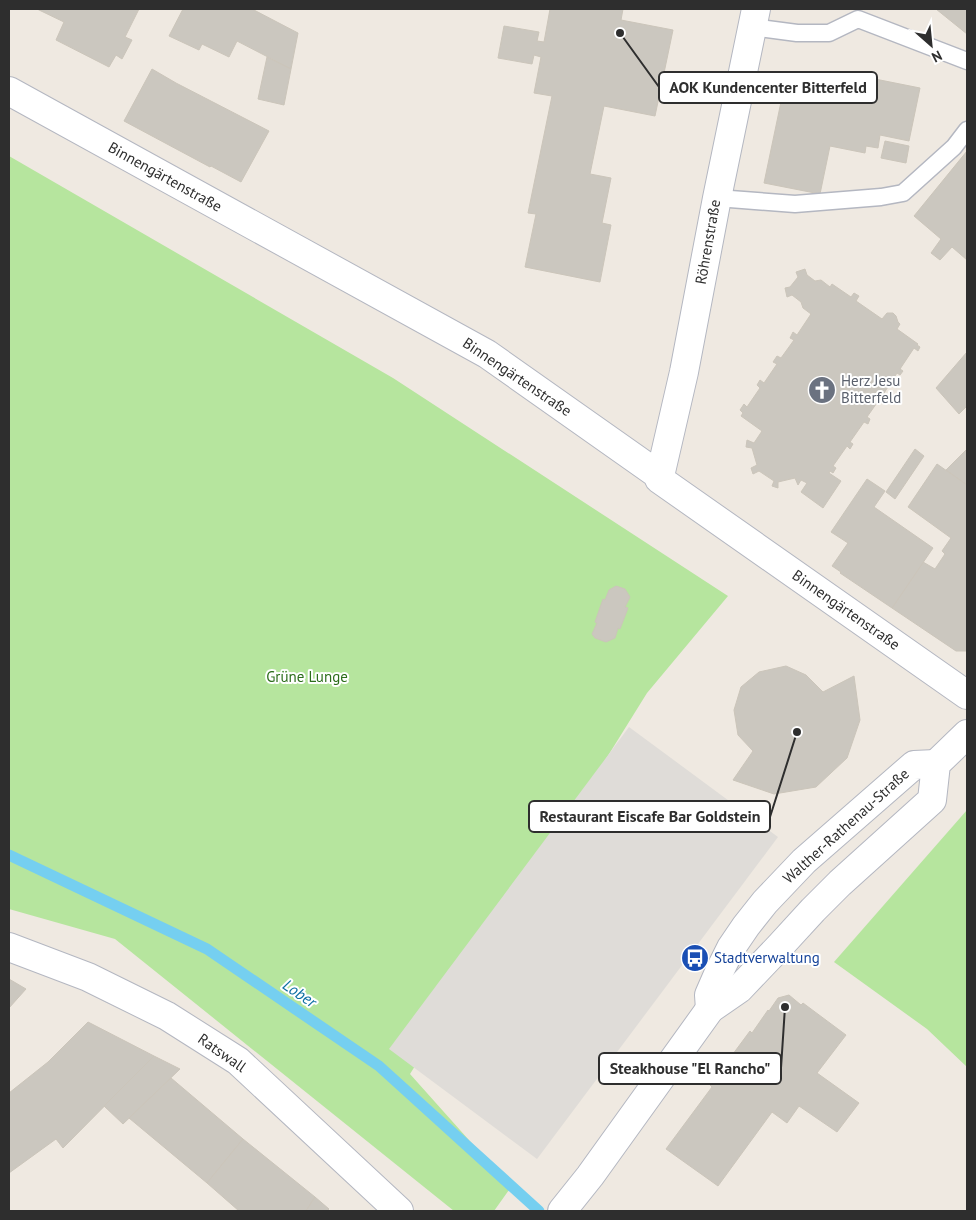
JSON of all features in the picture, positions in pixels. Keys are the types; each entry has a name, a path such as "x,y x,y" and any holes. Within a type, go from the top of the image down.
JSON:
{"street":[{"name":"Röhrenstraße","path":"660,476 684,372 754,18"},
{"name":"Binnengärtenstraße","path":"9,91 487,354 660,476 659,479 967,695"},
{"path":"936,764 967,734"},
{"name":"Walther-Rathenau-Straße","path":"568,1204 710,1009 739,989 840,883 932,800 936,764 914,765 804,860 783,882 760,908 731,948 709,995 710,1009"},
{"name":"Ratswall","path":"9,947 88,977 166,1016 238,1061 399,1211"}],"lane":[{"path":"754,18 797,33 829,34 860,14 967,61"},
{"path":"717,198 795,204 882,197 903,193 954,147 967,130"}],"green space":[{"name":"Grüne Lunge","path":"9,156 393,378 728,596 647,693 410,1074 511,1187 494,1211 454,1211 115,939 9,909"},
{"path":"967,810 967,1067 927,1029 834,962"}],"shaded area":[{"path":"629,727 778,837 537,1159 389,1049"}],"building":[{"path":"37,9 139,9 125,37 132,40 122,59 116,55 109,67 56,40 64,22"},
{"path":"183,9 252,9 298,33 291,69 237,41 229,57 202,44 199,50 169,36"},
{"path":"550,9 623,9 621,20 673,30 655,116 604,106 590,174 611,178 602,223 611,225 600,282 525,267 536,214 528,213 552,96 534,93 541,57 534,55 532,64 498,58 504,26 539,32 537,41 544,42"},
{"path":"936,9 967,9 967,34"},
{"path":"267,57 291,69 284,105 258,99"},
{"path":"152,69 269,131 241,182 124,121"},
{"path":"840,72 920,88 909,141 880,135 878,148 866,146 865,153 830,146 820,194 764,183 786,78 836,88"},
{"path":"885,141 909,146 906,163 881,158"},
{"path":"967,151 967,260 952,247 940,260 931,253 941,239 914,216"},
{"name":"Herz Jesu Bitterfeld","path":"805,269 807,275 815,281 821,280 830,287 832,284 851,297 854,293 859,296 856,301 882,319 887,313 893,313 900,324 897,329 920,347 918,351 914,348 900,369 903,371 900,375 897,373 884,393 887,395 884,399 881,397 867,417 870,419 868,424 864,422 850,442 853,444 850,449 847,446 833,466 836,468 833,473 830,471 829,473 841,481 823,508 801,492 807,483 801,480 798,485 795,478 778,482 778,488 772,486 774,481 759,471 753,474 751,468 757,465 752,448 746,447 747,440 754,443 762,431 741,416 743,413 740,410 744,404 747,407 760,388 757,385 760,380 764,383 777,364 773,362 777,356 781,358 794,340 790,338 793,332 797,335 811,314 792,295 787,297 785,288 790,287 798,277 796,272"},
{"path":"967,352 967,406 959,414 936,388"},
{"path":"915,449 924,456 895,499 886,492"},
{"path":"967,449 967,485 946,470"},
{"path":"937,464 967,485 967,651 956,651 892,608 923,562 935,569 945,554 942,551 951,538 908,507"},
{"path":"867,479 885,491 874,507 933,548 892,608 832,566 848,543 831,532"},
{"path":"616,586 625,589 630,597 625,607 628,608 620,629 618,628 615,638 606,642 595,638 592,634 603,599 605,600 609,590"},
{"path":"786,666 806,675 823,692 854,676 860,720 847,758 816,787 774,794 733,780 753,751 738,735 734,710 741,687 759,672"},
{"path":"9,979 26,989 9,1008"},
{"path":"789,995 846,1035 817,1073 859,1103 837,1132 799,1106 787,1123 772,1112 718,1186 666,1149 712,1087 710,1085 750,1031 752,1033 778,998"},
{"path":"88,1022 154,1056 63,1148 56,1139 9,1173 9,1093 48,1062"},
{"path":"154,1056 180,1069 123,1124 104,1106"},
{"path":"171,1078 243,1139 207,1183 129,1118"},
{"path":"243,1139 315,1197 306,1211 239,1211 207,1183"},
{"path":"315,1197 329,1209 327,1211 306,1211"}],"waterway":[{"name":"Lober","path":"9,855 207,949 379,1066 539,1211"}],"place":[{"name":"AOK Kundencenter Bitterfeld","path":"620,33"},
{"name":"Herz Jesu Bitterfeld","path":"822,390"},
{"name":"Restaurant Eiscafe Bar Goldstein","path":"797,732"},
{"name":"Stadtverwaltung","path":"695,958"},
{"name":"Steakhouse \"El Rancho\"","path":"785,1007"}]}
